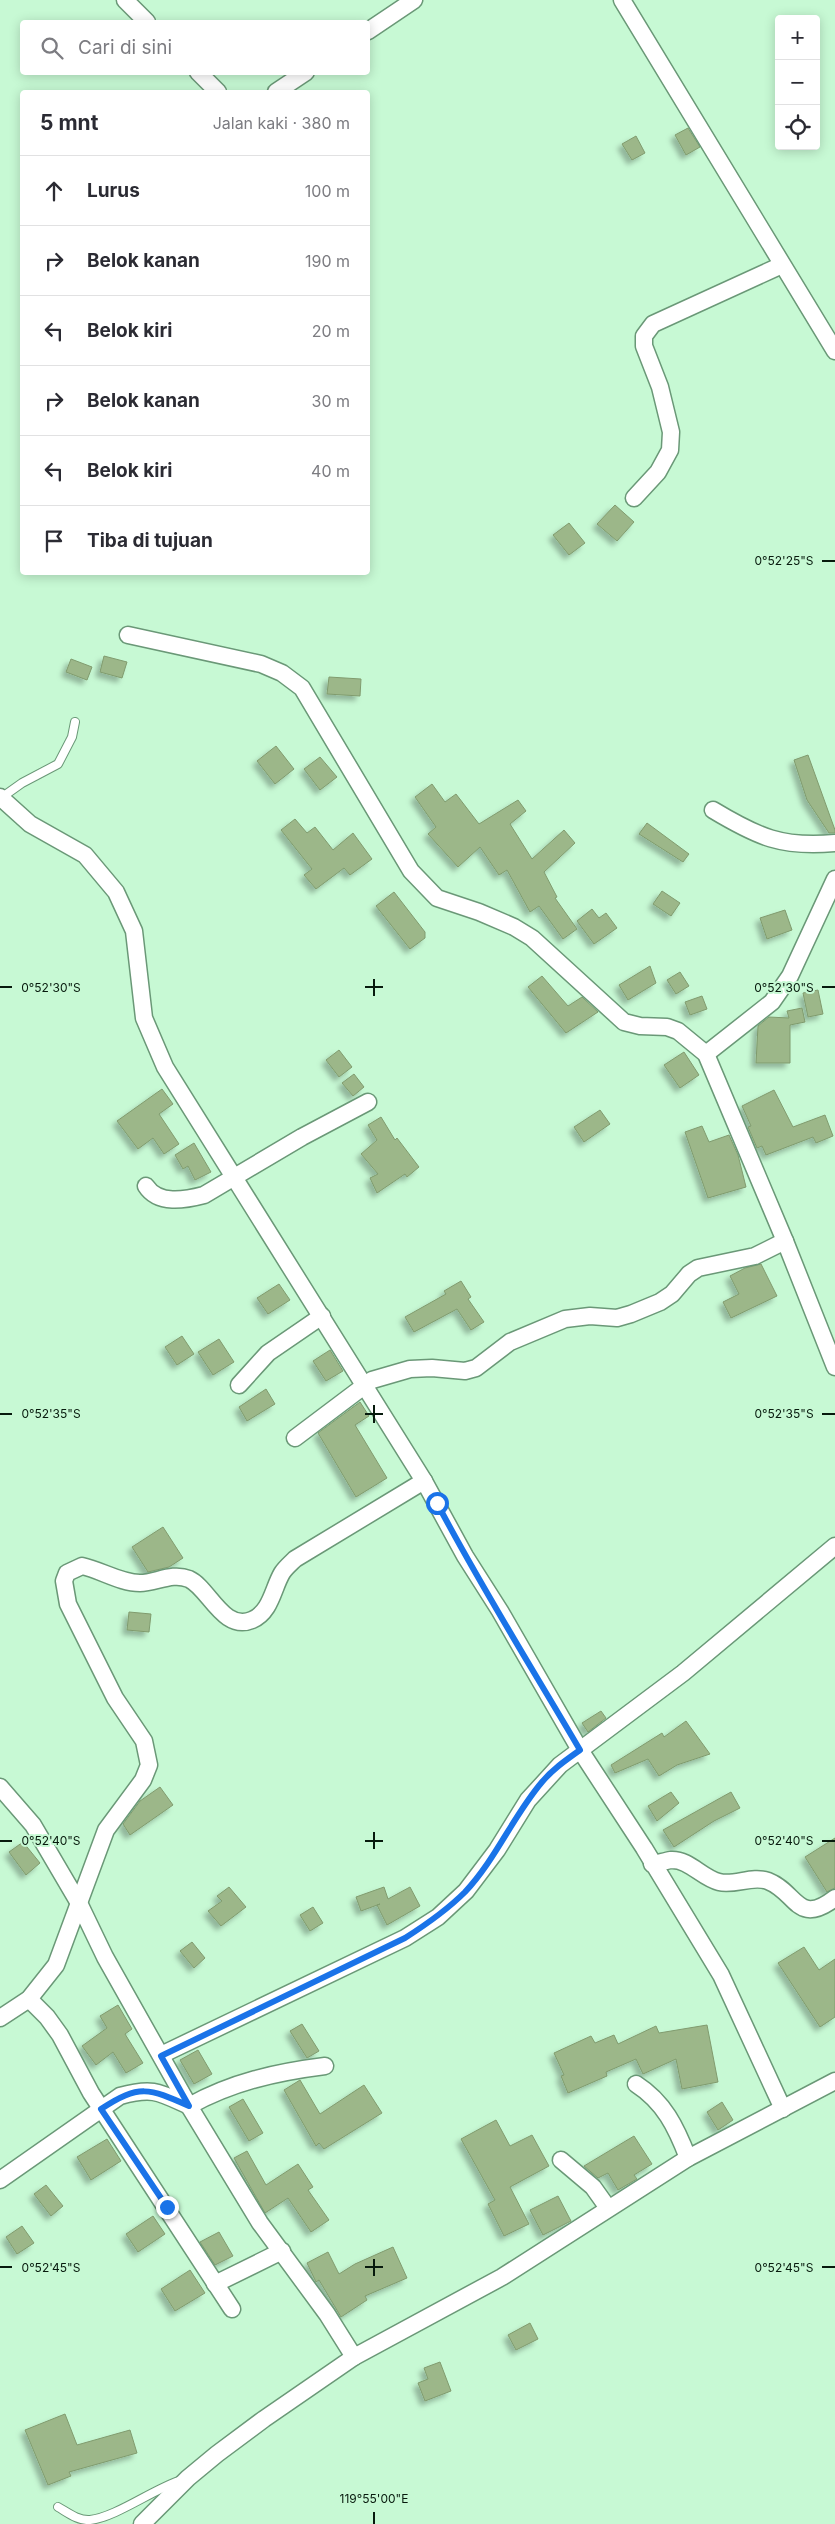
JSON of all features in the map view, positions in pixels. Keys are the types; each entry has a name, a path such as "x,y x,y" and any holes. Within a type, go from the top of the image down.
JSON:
{"street":[{"path":"124,0 145,20"},
{"path":"370,30 414,0"},
{"path":"622,0 835,351"},
{"path":"201,75 216,90"},
{"path":"279,90 302,75"},
{"path":"634,498 658,472 670,450 672,432 660,387 644,346 647,331 653,324 782,265"},
{"path":"128,635 261,664 282,673 302,688 411,871 437,898 479,912 514,927 532,938 624,1022 640,1026 667,1027 678,1031 706,1054 785,1241 835,1367"},
{"path":"0,797 30,824 84,855 116,892 134,931 144,1018 165,1066 424,1481 465,1556 500,1611 580,1750 721,1975 783,2109"},
{"path":"713,810 749,832 772,840 811,844 835,843"},
{"path":"706,1054 772,1002 790,976 835,879"},
{"path":"146,1186 151,1194 161,1199 190,1199 204,1195 302,1137 368,1102"},
{"path":"295,1438 364,1384 377,1378 410,1369 432,1368 465,1371 476,1368 510,1342 565,1319 590,1316 617,1318 631,1314 660,1302 672,1294 698,1268 755,1256 785,1241"},
{"path":"239,1384 268,1354 322,1316"},
{"path":"0,2018 28,1999 56,1965 80,1905 106,1830 143,1780 148,1765 148,1754 144,1741 115,1698 68,1604 64,1581 67,1573 82,1566 129,1582 142,1583 170,1577 188,1578 228,1616 241,1621 251,1620 267,1607 283,1572 295,1559 424,1481"},
{"path":"161,2056 405,1938 438,1917 466,1891 497,1850 542,1782 560,1764 683,1673 835,1546"},
{"path":"0,1787 34,1825 80,1905 105,1957 189,2106 260,2223 354,2358"},
{"path":"652,1864 672,1860 681,1862 719,1882 766,1880 777,1885 798,1907 805,1910 814,1909 835,1898"},
{"path":"28,1999 47,2017 60,2035 101,2109 167,2207 232,2309"},
{"path":"0,2180 120,2096 141,2090 157,2091 189,2106 241,2082 292,2070 325,2066"},
{"path":"142,2524 188,2478 264,2419 354,2358 502,2277 688,2158 835,2082"},
{"path":"636,2084 651,2093 672,2120 688,2158"},
{"path":"561,2160 593,2187 608,2208"},
{"path":"215,2284 282,2252"}],"lane":[{"path":"0,797 58,764 72,737 75,722"},
{"path":"58,2507 74,2516 90,2520 112,2512 159,2488 188,2478"}],"building":[{"path":"688,128 700,147 686,155 675,135"},
{"path":"636,136 645,153 632,160 622,144"},
{"path":"615,505 634,522 617,541 597,524"},
{"path":"569,523 585,543 569,555 553,535"},
{"path":"104,656 127,662 122,678 100,672"},
{"path":"71,659 92,667 87,680 66,672"},
{"path":"329,677 361,679 360,696 327,694"},
{"path":"276,746 294,769 275,784 257,761"},
{"path":"808,755 835,833 829,833 807,800 794,760"},
{"path":"320,757 337,777 320,790 304,769"},
{"path":"432,784 445,802 456,794 479,824 518,800 526,811 510,824 532,859 564,830 575,843 544,872 557,897 555,898 577,929 563,939 539,906 530,912 507,870 499,875 480,847 458,867 428,834 436,827 415,797"},
{"path":"295,819 307,833 315,827 333,850 353,833 372,859 350,875 344,868 316,889 304,875 312,869 281,830"},
{"path":"647,823 689,854 683,862 639,834"},
{"path":"662,891 680,903 671,916 653,904"},
{"path":"394,892 425,932 425,938 410,949 376,906"},
{"path":"592,909 599,918 606,913 617,928 594,944 577,921"},
{"path":"785,910 792,930 767,939 760,918"},
{"path":"650,966 656,983 628,1000 619,985"},
{"path":"680,972 689,986 676,994 667,980"},
{"path":"542,976 568,1006 582,997 598,1012 566,1033 528,987"},
{"path":"818,990 823,1014 808,1017 803,993"},
{"path":"702,996 707,1009 690,1015 685,1002"},
{"path":"802,1008 805,1022 790,1025 790,1063 756,1063 758,1026 769,1017 789,1018 787,1011"},
{"path":"339,1050 352,1067 339,1077 326,1060"},
{"path":"684,1052 699,1075 680,1088 664,1065"},
{"path":"354,1074 364,1087 353,1096 342,1083"},
{"path":"162,1089 173,1104 159,1114 179,1144 164,1154 153,1138 138,1149 117,1121"},
{"path":"774,1090 793,1127 825,1115 833,1136 816,1143 813,1137 766,1155 762,1146 757,1148 748,1127 751,1126 742,1106"},
{"path":"600,1110 610,1124 584,1142 574,1127"},
{"path":"381,1117 395,1140 397,1138 419,1167 407,1177 405,1174 377,1193 370,1178 378,1174 361,1154 377,1140 368,1125"},
{"path":"702,1126 709,1142 729,1135 738,1155 746,1187 708,1198 685,1132"},
{"path":"194,1143 211,1172 195,1180 188,1166 183,1169 175,1155"},
{"path":"761,1264 777,1296 731,1318 723,1302 739,1294 730,1276 745,1268"},
{"path":"461,1281 471,1297 468,1299 484,1322 471,1330 457,1309 414,1332 405,1317 446,1294 444,1291"},
{"path":"279,1284 290,1300 268,1314 257,1298"},
{"path":"182,1336 194,1354 177,1365 165,1347"},
{"path":"219,1339 234,1362 213,1375 198,1352"},
{"path":"330,1350 343,1371 326,1381 313,1361"},
{"path":"266,1389 275,1404 247,1421 239,1407"},
{"path":"360,1402 369,1416 355,1425 387,1478 356,1497 318,1433"},
{"path":"163,1527 183,1558 169,1567 148,1572 132,1547"},
{"path":"129,1612 151,1614 149,1632 127,1630"},
{"path":"601,1711 606,1718 588,1732 582,1723"},
{"path":"686,1721 710,1754 677,1765 659,1776 648,1759 615,1773 611,1765 662,1733 664,1737"},
{"path":"160,1787 173,1805 130,1835 123,1824 140,1801"},
{"path":"671,1792 679,1803 657,1821 648,1806"},
{"path":"731,1792 740,1808 714,1821 674,1847 663,1830"},
{"path":"835,1838 835,1888 827,1892 805,1857"},
{"path":"23,1842 40,1863 26,1875 9,1852"},
{"path":"229,1887 246,1907 221,1926 208,1911 222,1901 217,1896"},
{"path":"384,1887 388,1899 410,1887 420,1906 387,1925 377,1905 361,1911 356,1897"},
{"path":"313,1907 323,1923 310,1931 300,1915"},
{"path":"192,1942 205,1958 194,1968 180,1951"},
{"path":"804,1947 819,1970 835,1959 835,2017 820,2027 778,1963"},
{"path":"118,2005 132,2029 125,2034 143,2063 126,2073 113,2052 96,2065 82,2046 107,2028 100,2016"},
{"path":"302,2024 319,2051 307,2058 290,2031"},
{"path":"707,2025 718,2082 682,2089 676,2059 643,2074 636,2059 606,2072 607,2076 568,2093 561,2076 564,2075 554,2053 591,2036 595,2043 614,2035 618,2044 656,2026 659,2033"},
{"path":"198,2050 212,2074 194,2084 180,2060"},
{"path":"300,2080 320,2114 364,2085 382,2113 324,2149 319,2143 316,2146 284,2090"},
{"path":"243,2099 263,2133 249,2141 229,2107"},
{"path":"722,2102 733,2120 718,2130 707,2112"},
{"path":"496,2120 510,2146 532,2135 549,2166 510,2187 529,2224 504,2236 488,2204 495,2200 461,2139"},
{"path":"634,2136 652,2164 634,2175 637,2179 618,2190 608,2173 598,2178 584,2166"},
{"path":"107,2139 121,2161 91,2180 77,2157"},
{"path":"247,2151 266,2185 298,2164 313,2187 308,2190 329,2220 311,2232 288,2198 265,2213 234,2158"},
{"path":"46,2185 63,2206 51,2216 34,2194"},
{"path":"558,2196 571,2221 543,2235 530,2210"},
{"path":"153,2216 165,2234 138,2252 126,2234"},
{"path":"22,2226 34,2243 17,2254 6,2237"},
{"path":"219,2232 233,2256 215,2265 200,2242"},
{"path":"393,2247 407,2278 365,2296 367,2300 341,2317 319,2280 316,2282 307,2263 328,2252 339,2274 355,2264"},
{"path":"190,2270 205,2293 175,2311 161,2289"},
{"path":"530,2323 538,2339 516,2350 508,2335"},
{"path":"440,2362 451,2391 425,2401 418,2383 428,2379 424,2368"},
{"path":"65,2414 77,2445 130,2430 137,2453 69,2472 71,2476 48,2485 25,2430"}],"route":[{"path":"167,2207 101,2109 120,2096 141,2090 157,2091 189,2106 161,2056 211,2030 405,1938 438,1917 466,1891 497,1850 528,1800 542,1782 560,1764 580,1750 500,1611 465,1556 437,1503"}]}
